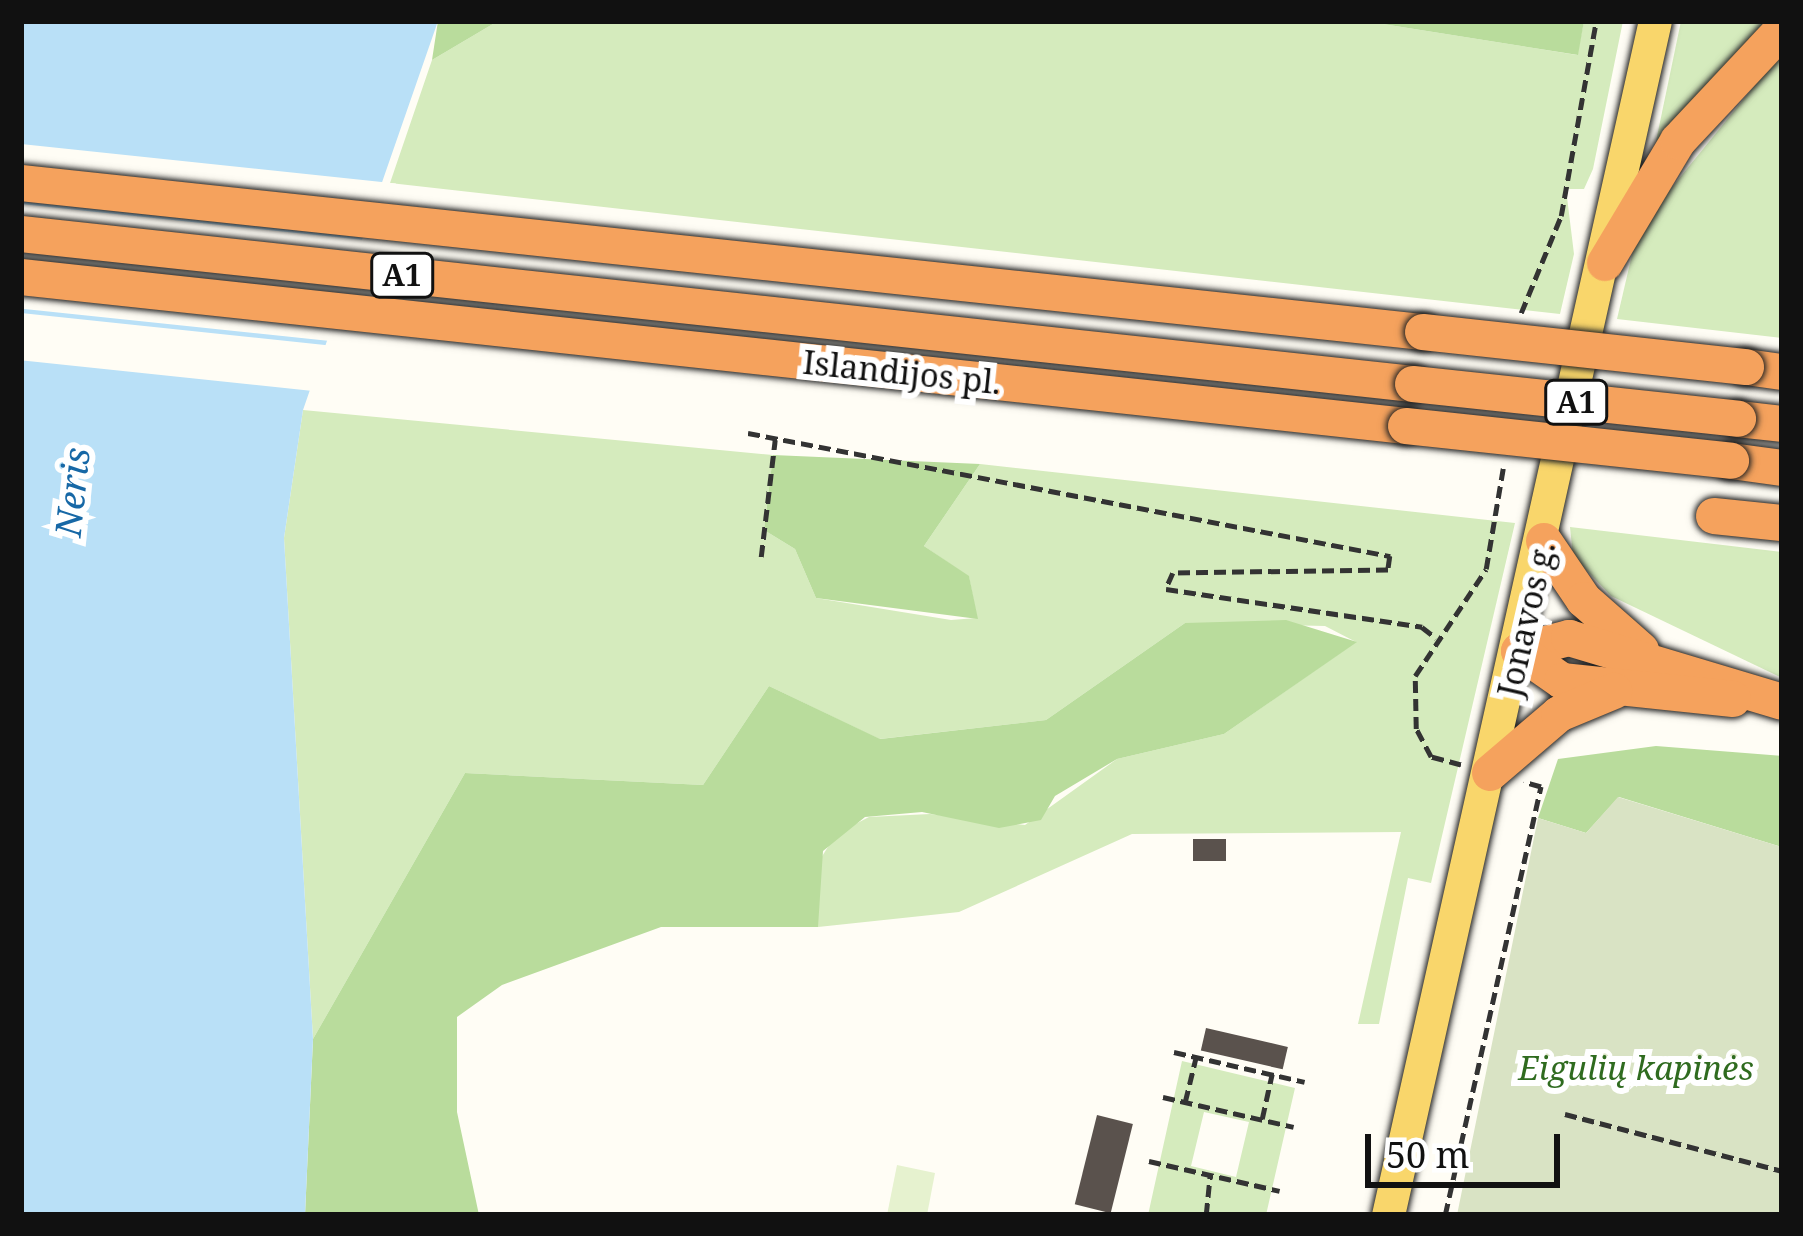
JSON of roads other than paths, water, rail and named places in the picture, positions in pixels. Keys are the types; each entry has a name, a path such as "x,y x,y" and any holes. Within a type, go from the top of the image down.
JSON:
{"highway":[{"path":"1605,263 1678,142 1782,30"},
{"path":"21,183 1764,370"},
{"name":"Islandijos pl.","path":"21,234 1782,424"},
{"name":"Islandijos pl.","path":"21,278 1782,468"},
{"path":"1714,516 1782,523"},
{"path":"1544,541 1584,600 1648,656"},
{"path":"1519,651 1569,638 1648,656 1782,702"},
{"path":"1519,651 1562,681 1614,691 1782,702"},
{"path":"1490,773 1559,714 1614,691"}],"main road":[{"name":"Jonavos g.","path":"1388,1215 1544,541 1655,21"}],"water":[{"name":"Neris","path":"21,21 438,21 303,410 284,538 313,1039 305,1215 21,1215"}],"park label":[{"name":"Eigulių kapinės","path":"1636,1068"}]}
